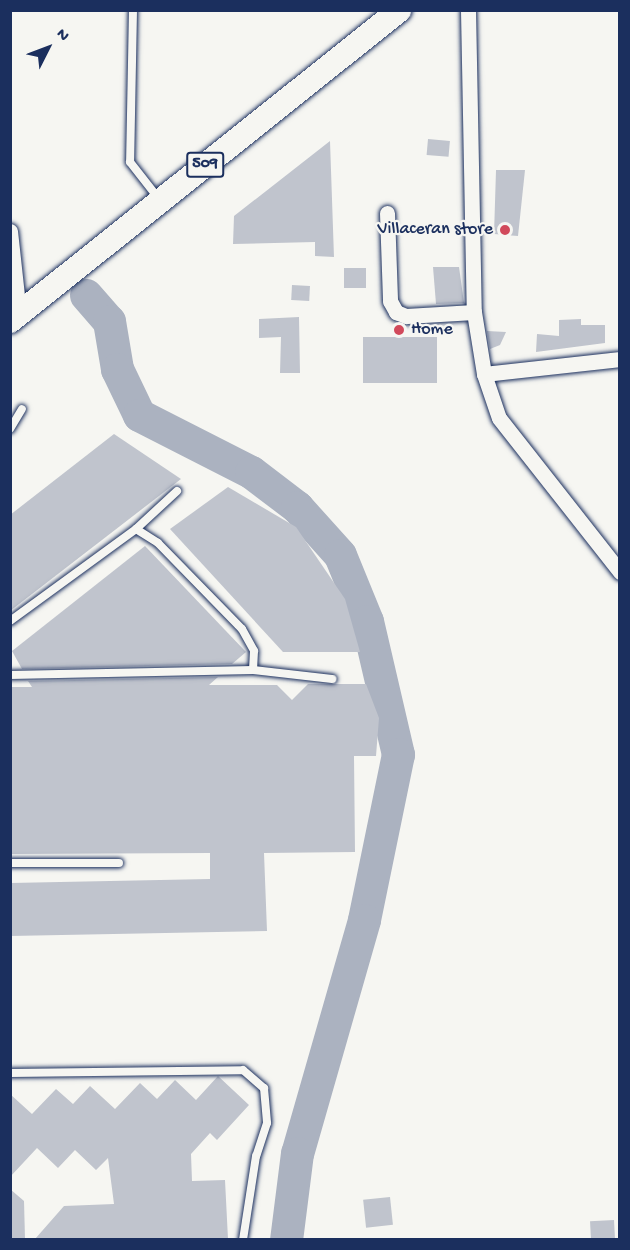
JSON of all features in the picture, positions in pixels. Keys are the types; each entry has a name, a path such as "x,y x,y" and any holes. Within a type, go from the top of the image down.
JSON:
{"main road":[{"name":"509","path":"15,317 399,10"}],"street":[{"path":"468,10 474,312 484,374 500,418 620,572"},
{"path":"387,213 390,301 396,312 406,316 474,312"},
{"path":"10,231 15,317"},
{"path":"484,374 620,359"}],"lane":[{"path":"133,10 130,162 160,201"},
{"path":"10,429 22,409"},
{"path":"10,621 136,529 177,491"},
{"path":"136,529 158,543 242,629 254,651 253,670"},
{"path":"10,675 253,670 332,680"},
{"path":"10,863 119,863"},
{"path":"10,1072 243,1070 264,1088 267,1123 256,1156 243,1239"}],"building":[{"path":"428,139 450,141 449,157 427,155"},
{"path":"330,141 334,257 315,256 315,242 233,244 234,216"},
{"path":"496,170 525,170 518,236 494,234"},
{"path":"433,267 459,267 464,303 436,304"},
{"path":"344,268 366,268 366,288 344,288"},
{"path":"292,285 310,286 309,301 291,300"},
{"path":"299,317 300,373 280,373 281,337 259,338 259,319"},
{"path":"581,319 581,325 605,325 605,343 536,352 537,334 559,336 559,320"},
{"path":"487,331 506,332 500,345 490,349"},
{"path":"363,337 437,337 437,383 363,383"},
{"path":"114,434 181,479 10,611 10,515"},
{"path":"228,487 296,527 345,599 360,652 283,652 170,529"},
{"path":"145,546 246,652 232,664 22,669 12,651"},
{"path":"218,677 209,685 277,685 292,700 308,684 366,684 379,718 376,756 354,756 355,852 264,853 267,931 10,936 10,883 210,879 210,853 10,854 10,687 32,687 28,681"},
{"path":"218,1076 249,1105 217,1140 210,1133 191,1154 192,1181 225,1180 228,1239 35,1239 64,1206 114,1204 108,1158 96,1170 75,1150 58,1168 37,1148 10,1177 10,1094 32,1114 56,1089 73,1104 90,1086 115,1109 140,1083 157,1099 175,1080 196,1100"},
{"path":"10,1189 24,1201 25,1239 10,1239"},
{"path":"390,1197 393,1225 366,1228 363,1200"},
{"path":"614,1220 615,1239 591,1240 590,1221"}],"waterway":[{"path":"86,295 109,321 117,369 139,415 251,472 297,507 340,555 367,621 398,754 364,920 297,1153 286,1240"}],"place":[{"name":"Villaceran store","path":"505,230"},
{"name":"Home","path":"399,330"}]}
